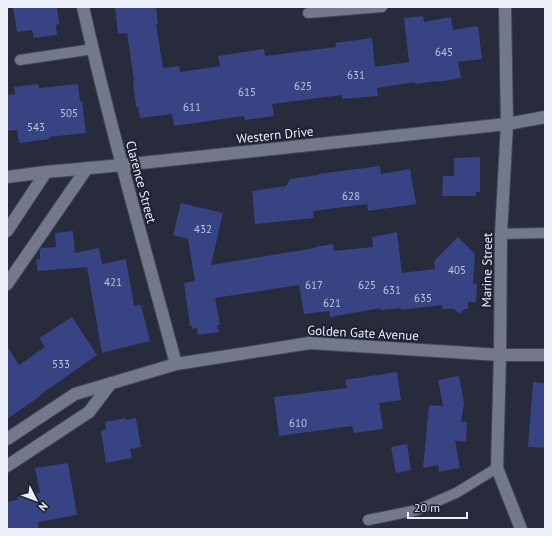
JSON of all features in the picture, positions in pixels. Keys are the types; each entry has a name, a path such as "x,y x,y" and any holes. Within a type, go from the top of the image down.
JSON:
{"street":[{"name":"Clarence Street","path":"83,7 122,165 176,364"},
{"name":"Marine Street","path":"504,7 507,124 501,234 500,355 496,468 521,529"},
{"name":"Western Drive","path":"7,177 507,124 545,117"},
{"path":"7,284 87,168"},
{"path":"7,231 46,172"},
{"name":"Golden Gate Avenue","path":"7,438 76,394 176,364 310,342 500,355 545,355"},
{"path":"7,466 89,412 111,383"}],"lane":[{"path":"308,13 382,7"},
{"path":"20,60 93,49"},
{"path":"501,234 545,233"},
{"path":"368,520 417,510 456,493 496,468"}],"building":[{"path":"13,7 57,7 59,24 56,25 57,35 34,38 32,30 17,32"},
{"path":"115,7 156,7 158,24 156,24 163,68 179,66 180,72 220,66 218,56 264,49 265,56 336,47 335,43 372,38 375,67 409,62 404,18 423,16 424,22 451,17 453,30 478,26 482,59 458,62 461,78 415,84 415,82 377,88 378,96 342,99 342,95 272,104 274,116 245,120 244,116 174,126 172,114 140,118 138,107 136,107 127,33 118,34"},
{"path":"38,84 39,88 78,84 80,101 82,101 86,133 49,137 50,139 19,143 17,130 7,131 7,95 15,94 14,87"},
{"path":"480,157 480,192 476,192 476,196 442,196 443,176 454,176 454,158"},
{"path":"380,166 381,174 410,169 416,204 368,211 367,204 313,211 314,218 255,224 252,191 286,186 290,179"},
{"path":"181,203 223,213 211,265 333,244 334,251 373,247 372,237 397,232 402,273 435,269 434,261 458,237 475,254 473,284 477,284 476,302 468,302 468,309 464,309 460,314 454,309 442,309 442,305 401,310 401,308 381,310 381,308 330,317 329,311 304,314 299,285 215,298 220,325 217,325 219,332 198,335 197,328 192,329 192,326 190,326 184,283 195,281 188,239 173,235"},
{"path":"73,231 75,253 99,248 102,264 126,259 134,306 141,305 150,341 102,353 87,267 38,271 36,260 40,259 41,248 56,247 55,233"},
{"path":"72,317 97,355 7,419 7,346 19,365 45,347 39,338"},
{"path":"397,372 401,400 379,403 383,429 354,433 352,426 279,436 274,397 347,388 345,380"},
{"path":"459,376 464,403 461,422 467,422 466,442 455,441 460,468 439,472 438,465 423,468 429,405 443,406 438,380"},
{"path":"533,382 545,383 545,448 528,447"},
{"path":"125,418 125,420 136,418 141,447 130,449 132,458 106,463 101,431 106,429 105,422"},
{"path":"407,444 411,470 396,473 391,447"},
{"path":"68,463 77,515 38,522 39,529 7,529 7,502 18,500 18,496 40,493 35,468"}]}
